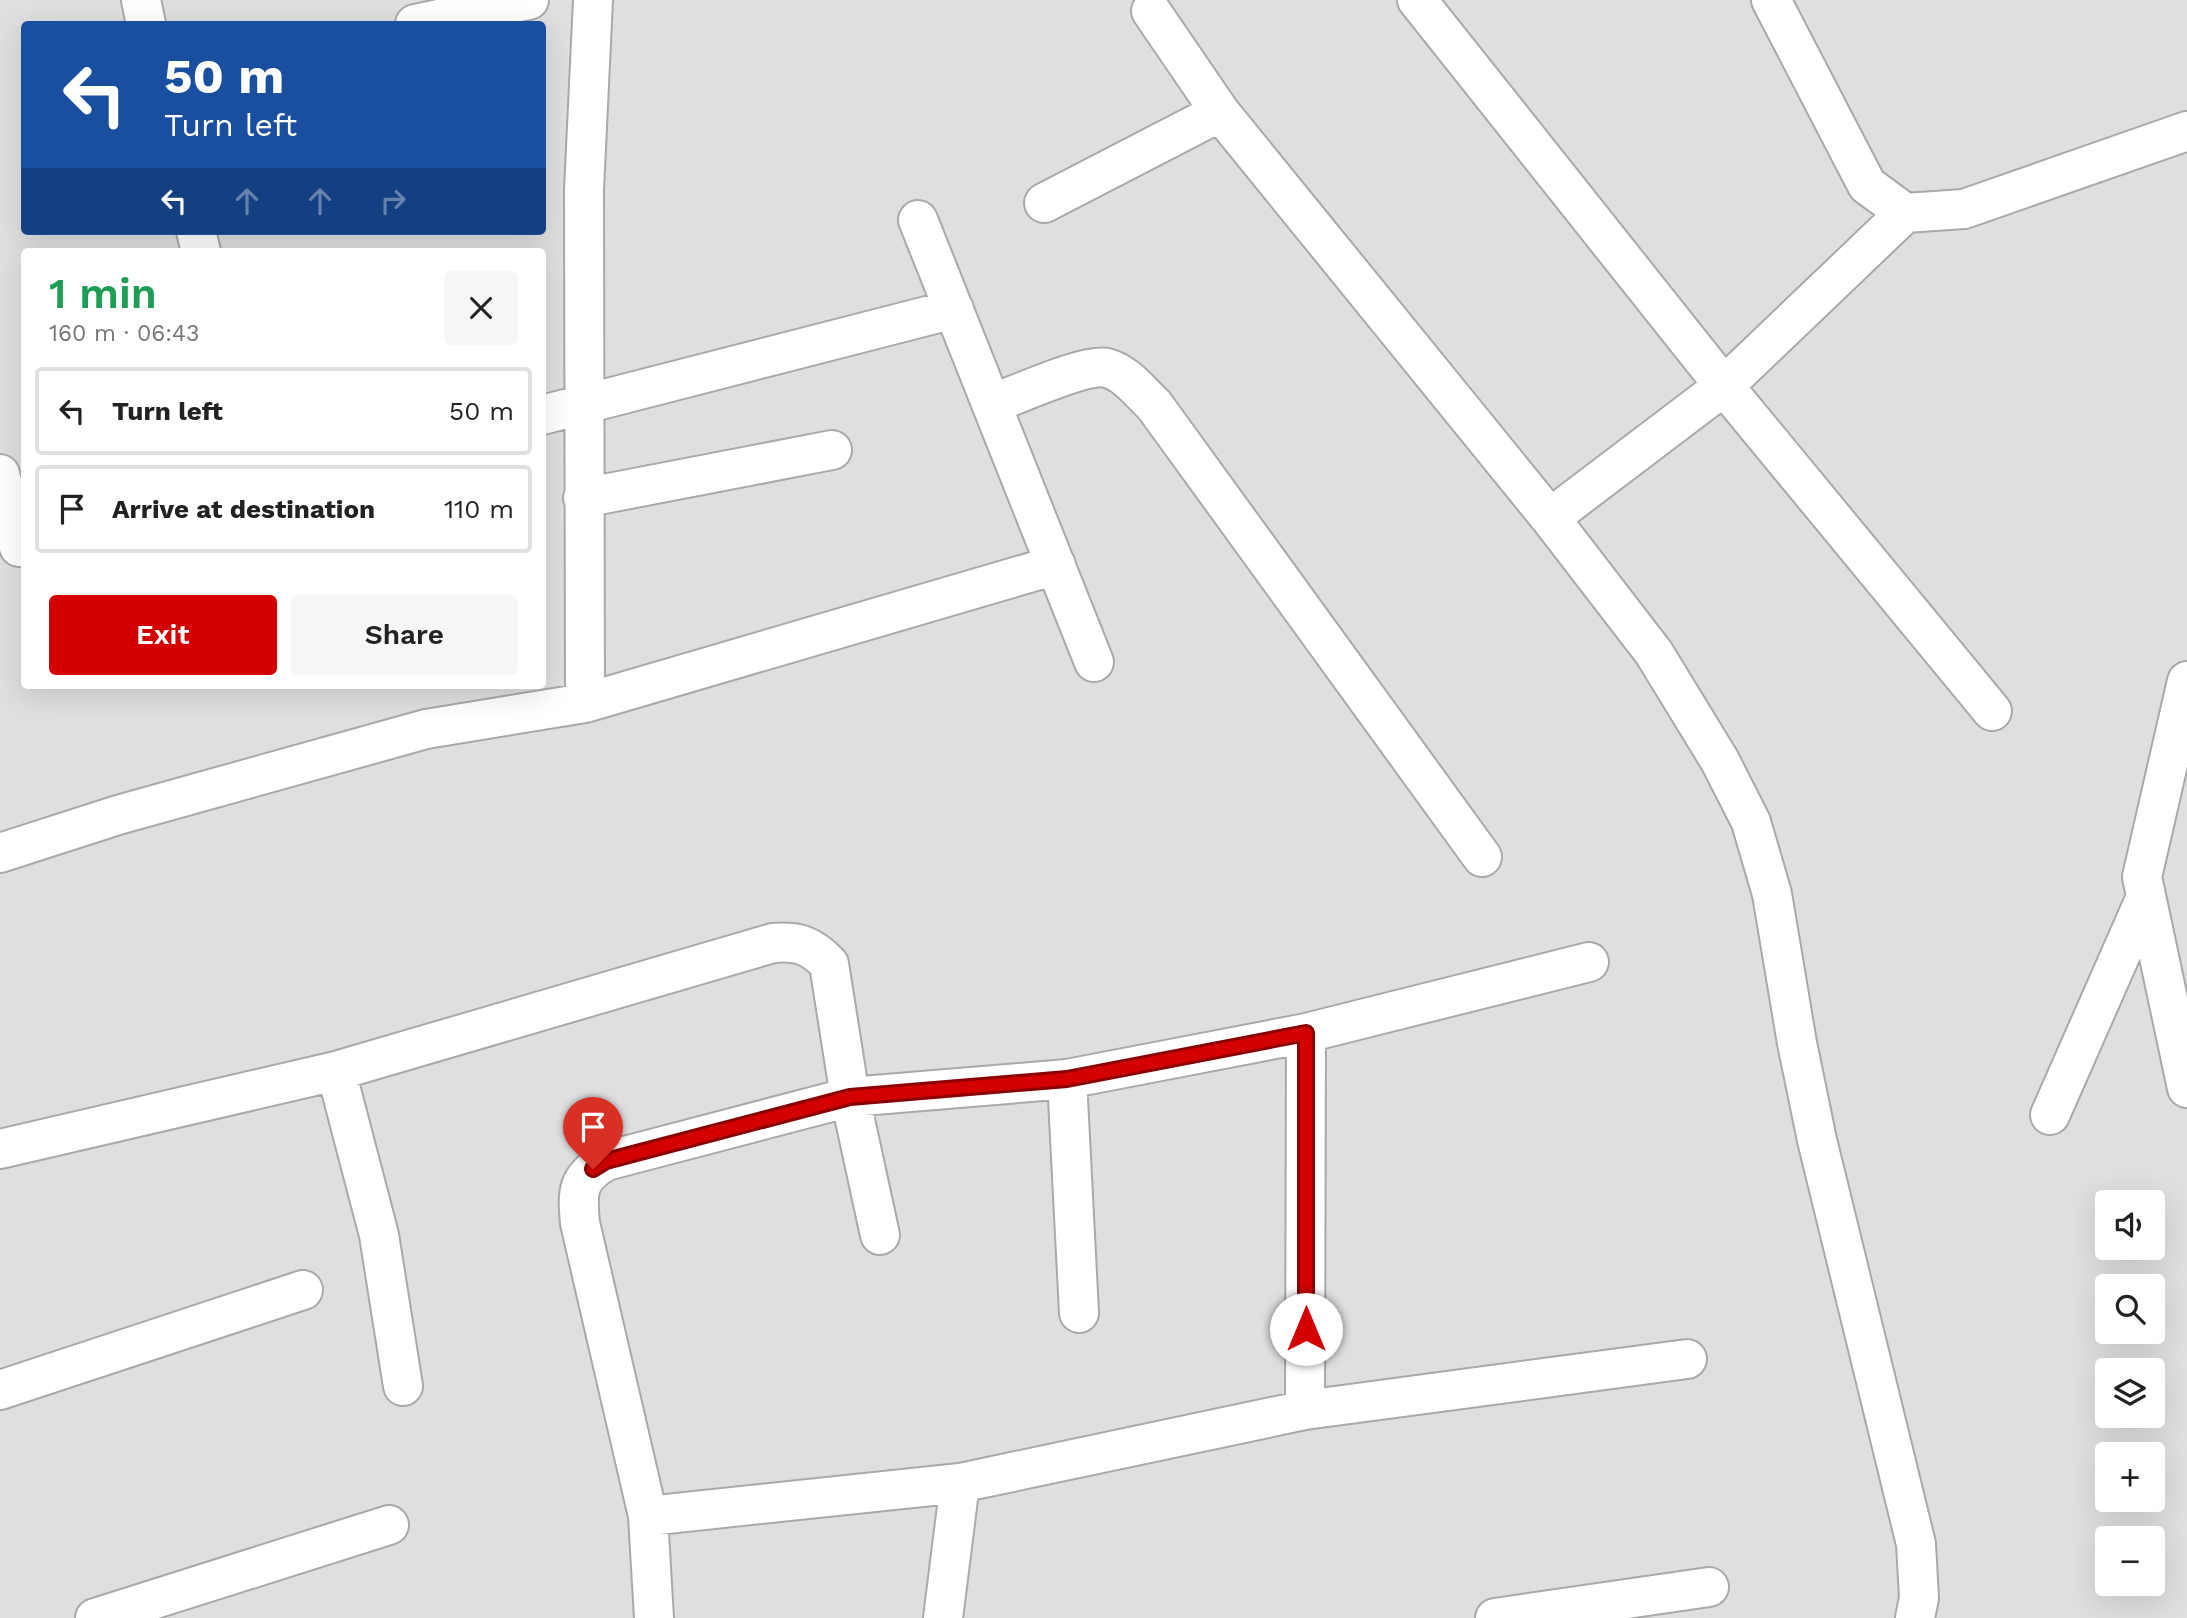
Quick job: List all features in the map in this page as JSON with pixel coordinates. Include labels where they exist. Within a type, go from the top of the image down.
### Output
[{"type":"street","points":[[141,0],[145,21]]},
{"type":"street","points":[[429,21],[528,0]]},
{"type":"street","points":[[584,703],[584,190],[593,0]]},
{"type":"street","points":[[1417,0],[1724,386],[1992,711]]},
{"type":"street","points":[[1771,0],[1867,185],[1905,213]]},
{"type":"street","points":[[1151,11],[1220,112],[1550,518],[1654,653],[1720,761],[1751,822],[1772,894],[1797,1043],[1817,1140],[1916,1544],[1919,1598],[1915,1618]]},
{"type":"street","points":[[1044,203],[1220,112]]},
{"type":"street","points":[[1550,518],[1724,386],[1905,213],[1964,209],[2187,131]]},
{"type":"street","points":[[918,219],[1094,662]]},
{"type":"street","points":[[546,414],[954,309]]},
{"type":"street","points":[[991,404],[1078,372],[1105,368],[1127,378],[1154,405],[1482,858]]},
{"type":"street","points":[[583,498],[832,450]]},
{"type":"street","points":[[0,474],[15,549]]},
{"type":"street","points":[[0,853],[118,815],[426,729],[584,703],[1056,565]]},
{"type":"street","points":[[2187,681],[2141,877],[2146,897],[2171,935],[2187,1088]]},
{"type":"street","points":[[2050,1115],[2146,897]]},
{"type":"street","points":[[0,1149],[336,1071],[773,943],[797,941],[817,950],[829,964],[850,1097],[880,1235]]},
{"type":"street","points":[[654,1618],[648,1516],[580,1223],[578,1201],[581,1183],[593,1169],[606,1161],[850,1097],[1067,1079],[1306,1033],[1590,962]]},
{"type":"street","points":[[1306,1033],[1306,1410]]},
{"type":"street","points":[[336,1071],[379,1235],[403,1386]]},
{"type":"street","points":[[1067,1079],[1079,1313]]},
{"type":"street","points":[[0,1390],[303,1290]]},
{"type":"street","points":[[648,1516],[960,1483],[1306,1410],[1687,1359]]},
{"type":"street","points":[[943,1618],[960,1483]]},
{"type":"street","points":[[95,1618],[389,1525]]},
{"type":"street","points":[[1495,1618],[1709,1587]]},
{"type":"shaded area","points":[[0,0],[2187,0],[2187,1618],[0,1618]]},
{"type":"route","points":[[593,1169],[606,1161],[850,1097],[1067,1079],[1306,1033],[1306,1329]]}]
